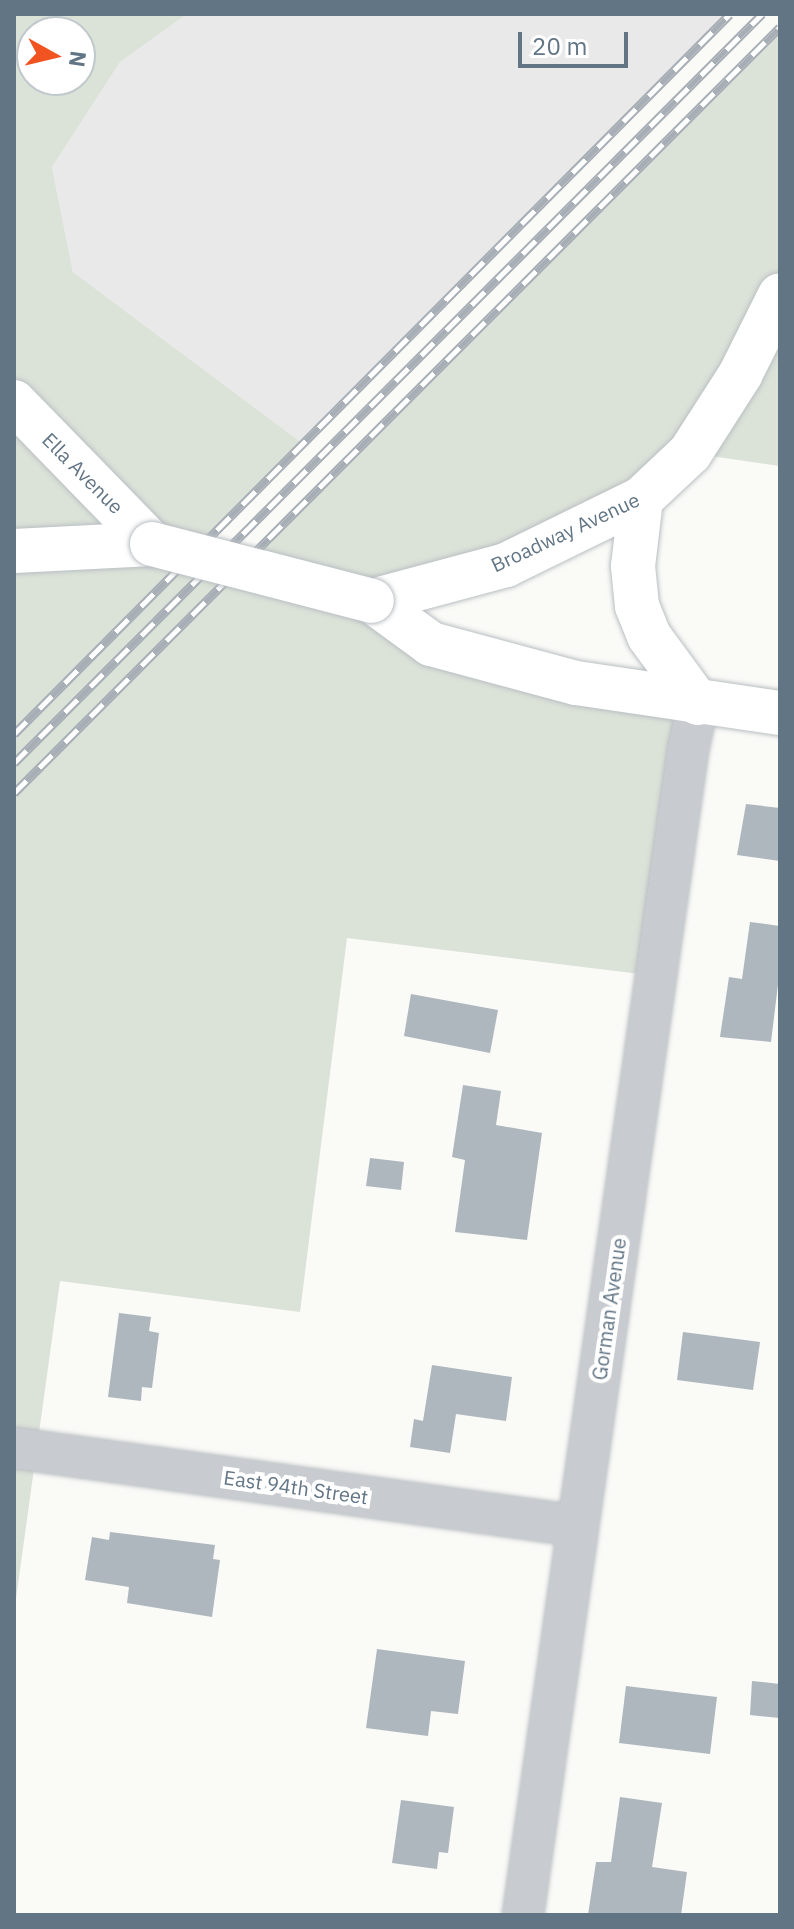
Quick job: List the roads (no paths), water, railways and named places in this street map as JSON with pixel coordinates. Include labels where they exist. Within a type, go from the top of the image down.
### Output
[{"type":"main road","name":"Broadway Avenue","points":[[14,551],[152,544],[372,601],[506,565],[641,499],[690,453],[740,375],[780,295]]},
{"type":"main road","name":"Ella Avenue","points":[[14,402],[152,544]]},
{"type":"main road","points":[[641,499],[633,566],[637,606],[649,636],[698,703]]},
{"type":"main road","points":[[372,601],[431,644],[576,683],[780,713]]},
{"type":"street","name":"Gorman Avenue","points":[[523,1915],[698,703]]},
{"type":"street","name":"East 94th Street","points":[[14,1448],[578,1526]]},
{"type":"railway","points":[[14,734],[730,14]]},
{"type":"railway","points":[[14,763],[762,14]]},
{"type":"railway","points":[[14,793],[780,27]]}]
